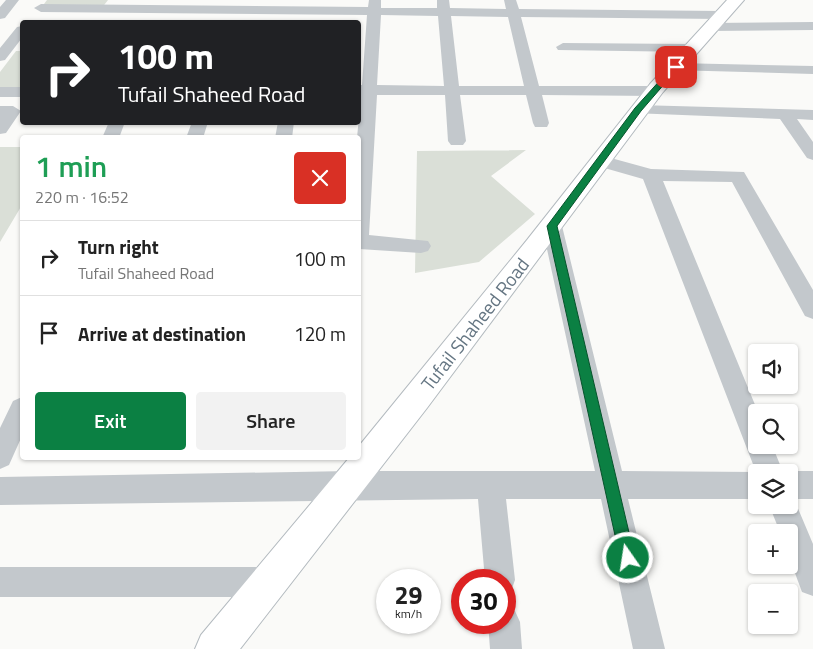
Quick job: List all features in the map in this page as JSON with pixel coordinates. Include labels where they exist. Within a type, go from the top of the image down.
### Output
[{"type":"street","points":[[0,15],[14,0]]},
{"type":"street","points":[[609,0],[615,13]]},
{"type":"street","name":"Tufail Shaheed Road","points":[[215,649],[350,485],[552,226],[638,110],[691,48],[736,0]]},
{"type":"street","points":[[41,8],[177,5],[240,11],[309,11],[374,6],[568,6],[615,13],[813,26]]},
{"type":"street","points":[[169,20],[177,5]]},
{"type":"street","points":[[361,181],[364,90],[374,6]]},
{"type":"street","points":[[443,6],[457,140]]},
{"type":"street","points":[[512,6],[541,123]]},
{"type":"street","points":[[3,54],[20,33]]},
{"type":"street","points":[[564,47],[691,48]]},
{"type":"street","points":[[3,54],[20,51]]},
{"type":"street","points":[[676,67],[813,70]]},
{"type":"street","points":[[364,90],[657,90]]},
{"type":"street","points":[[0,92],[20,92]]},
{"type":"street","points":[[0,111],[12,110],[0,130]]},
{"type":"street","points":[[638,110],[813,116]]},
{"type":"street","points":[[786,116],[813,154]]},
{"type":"street","points":[[600,161],[651,175],[738,176],[813,310]]},
{"type":"street","points":[[651,175],[748,419]]},
{"type":"street","points":[[552,226],[649,649]]},
{"type":"street","points":[[361,242],[421,246]]},
{"type":"street","points":[[0,456],[20,413]]},
{"type":"street","points":[[0,491],[350,485],[748,485]]},
{"type":"street","points":[[492,485],[499,569]]},
{"type":"street","points":[[798,486],[813,486]]},
{"type":"street","points":[[787,514],[813,581]]},
{"type":"street","points":[[0,582],[270,582]]},
{"type":"street","points":[[505,634],[506,649]]},
{"type":"shaded area","points":[[47,0],[108,0],[101,9],[41,8]]},
{"type":"shaded area","points":[[16,51],[20,51],[20,87],[0,90],[0,72]]},
{"type":"shaded area","points":[[0,147],[20,147],[20,208],[0,242]]},
{"type":"shaded area","points":[[526,150],[491,176],[535,214],[479,262],[415,273],[417,151]]},
{"type":"route","points":[[628,558],[552,226],[638,110],[676,67]]}]
